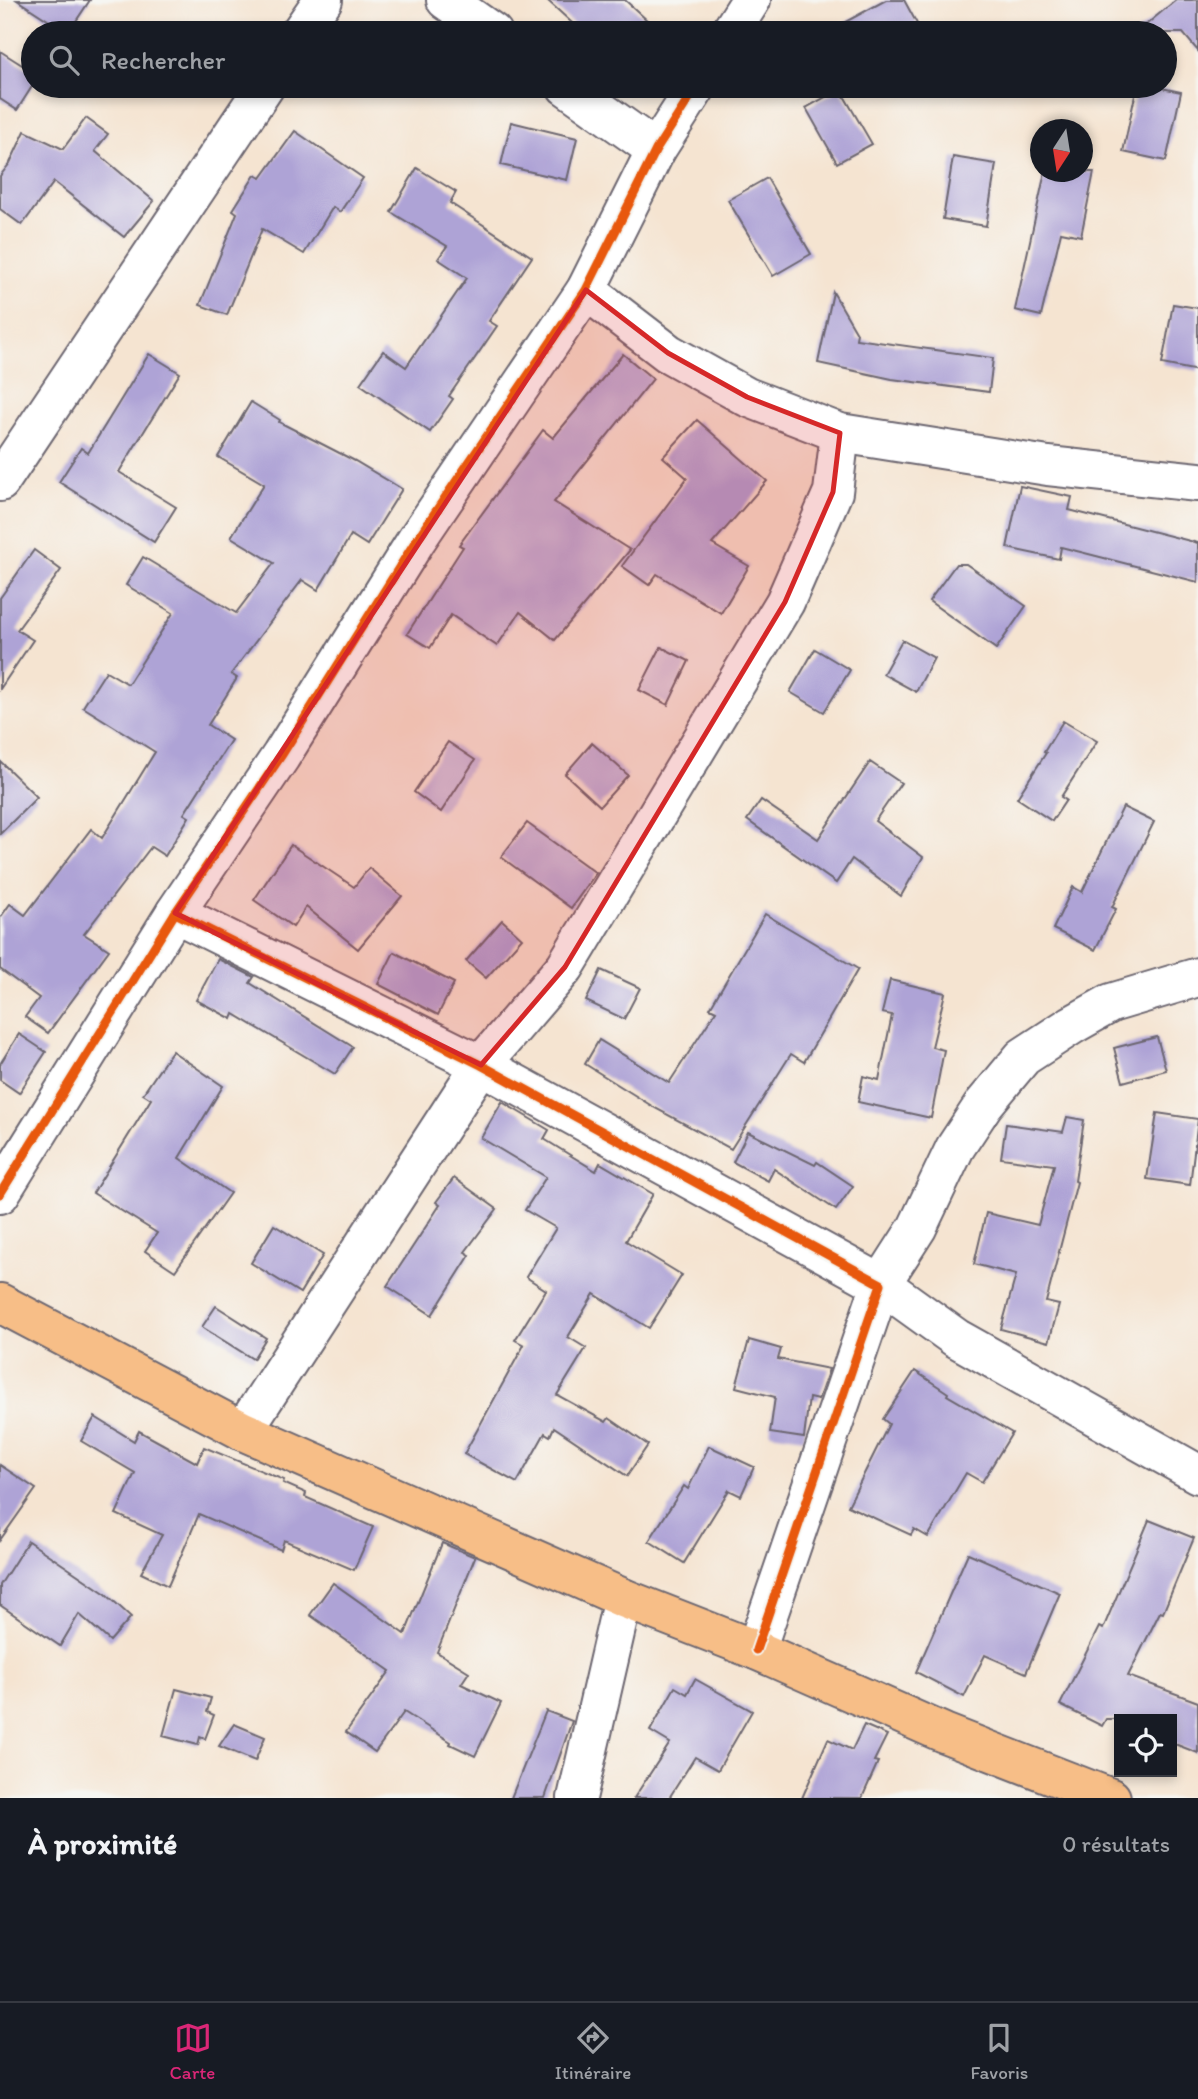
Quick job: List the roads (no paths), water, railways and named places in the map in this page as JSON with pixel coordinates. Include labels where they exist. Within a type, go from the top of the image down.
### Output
[{"type":"main road","points":[[0,1303],[243,1431],[623,1598],[756,1650],[944,1733],[1111,1798]]},
{"type":"street","points":[[308,21],[323,0]]},
{"type":"street","points":[[446,0],[476,21]]},
{"type":"street","points":[[738,21],[751,0]]},
{"type":"street","points":[[0,482],[257,98]]},
{"type":"street","points":[[583,98],[656,150]]},
{"type":"street","points":[[0,1194],[175,913],[281,757],[417,540],[586,290],[656,150],[689,98]]},
{"type":"street","points":[[586,290],[668,352],[735,391],[841,433],[1048,466],[1198,482]]},
{"type":"street","points":[[243,1431],[481,1065],[565,967],[785,602],[833,492],[841,433]]},
{"type":"street","points":[[175,913],[481,1065],[881,1283],[956,1338],[1198,1474]]},
{"type":"street","points":[[756,1650],[881,1283],[917,1228],[956,1148],[984,1104],[1023,1057],[1072,1025],[1111,1003],[1198,977]]},
{"type":"street","points":[[577,1798],[623,1598]]}]
